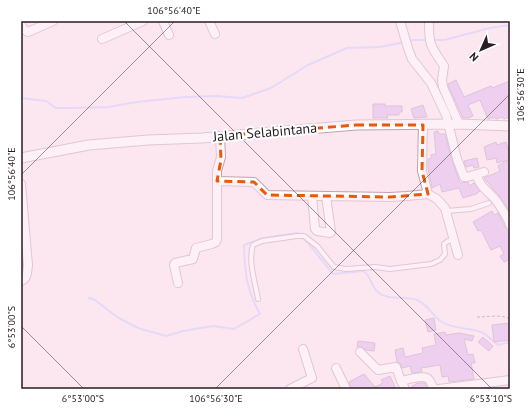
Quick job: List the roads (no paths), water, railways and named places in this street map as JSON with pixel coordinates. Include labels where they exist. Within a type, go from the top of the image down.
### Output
[{"type":"street","points":[[21,24],[23,29],[28,32],[53,21]]},
{"type":"street","points":[[102,39],[143,21]]},
{"type":"street","points":[[163,21],[169,35]]},
{"type":"street","points":[[209,21],[215,34]]},
{"type":"street","points":[[400,21],[409,53],[431,83],[449,124],[453,142],[465,177],[480,173],[484,190],[492,195],[497,201],[510,225]]},
{"type":"street","points":[[429,21],[429,41],[444,66],[442,80],[443,87],[459,124]]},
{"type":"street","name":"Jalan Selabintana","points":[[21,158],[89,145],[220,136],[356,124],[459,124],[510,126]]},
{"type":"street","points":[[423,125],[422,170],[428,194]]},
{"type":"street","points":[[178,283],[174,265],[175,263],[193,259],[196,248],[216,242],[217,171],[221,160],[220,136]]},
{"type":"street","points":[[217,180],[254,182],[267,195],[407,196],[428,194],[440,202],[446,211],[458,255]]},
{"type":"street","points":[[21,184],[28,265],[27,276],[21,281]]},
{"type":"street","points":[[312,196],[315,229],[317,231],[330,233],[326,196]]},
{"type":"street","points":[[290,389],[312,378],[304,350]]},
{"type":"street","points":[[360,352],[378,370],[396,367],[400,381],[405,389]]},
{"type":"street","points":[[336,368],[346,389]]},
{"type":"street","points":[[400,381],[412,378],[426,378],[429,380],[434,389]]},
{"type":"street","points":[[439,389],[510,380]]},
{"type":"lane","points":[[446,211],[471,209],[489,203]]},
{"type":"lane","points":[[258,299],[251,254],[253,245],[262,241],[304,236],[317,246],[334,267],[346,269],[375,267],[390,269],[431,264],[440,260],[445,254],[444,243],[453,240]]},
{"type":"waterway","points":[[433,40],[444,40],[490,28],[510,25]]},
{"type":"waterway","points":[[409,41],[428,40]]},
{"type":"waterway","points":[[21,98],[46,101],[56,108],[108,107],[137,102],[185,97],[216,96],[242,98],[271,88],[308,65],[347,48],[380,47],[405,42]]},
{"type":"waterway","points":[[89,298],[95,300],[117,317],[138,328],[166,336],[183,331],[213,326],[234,329],[260,314],[255,305],[247,281],[244,245],[263,238],[298,233],[333,274],[363,271],[368,276],[376,291],[383,295],[388,297],[417,300],[425,305],[442,322],[456,327],[481,332],[498,345],[510,342]]}]
